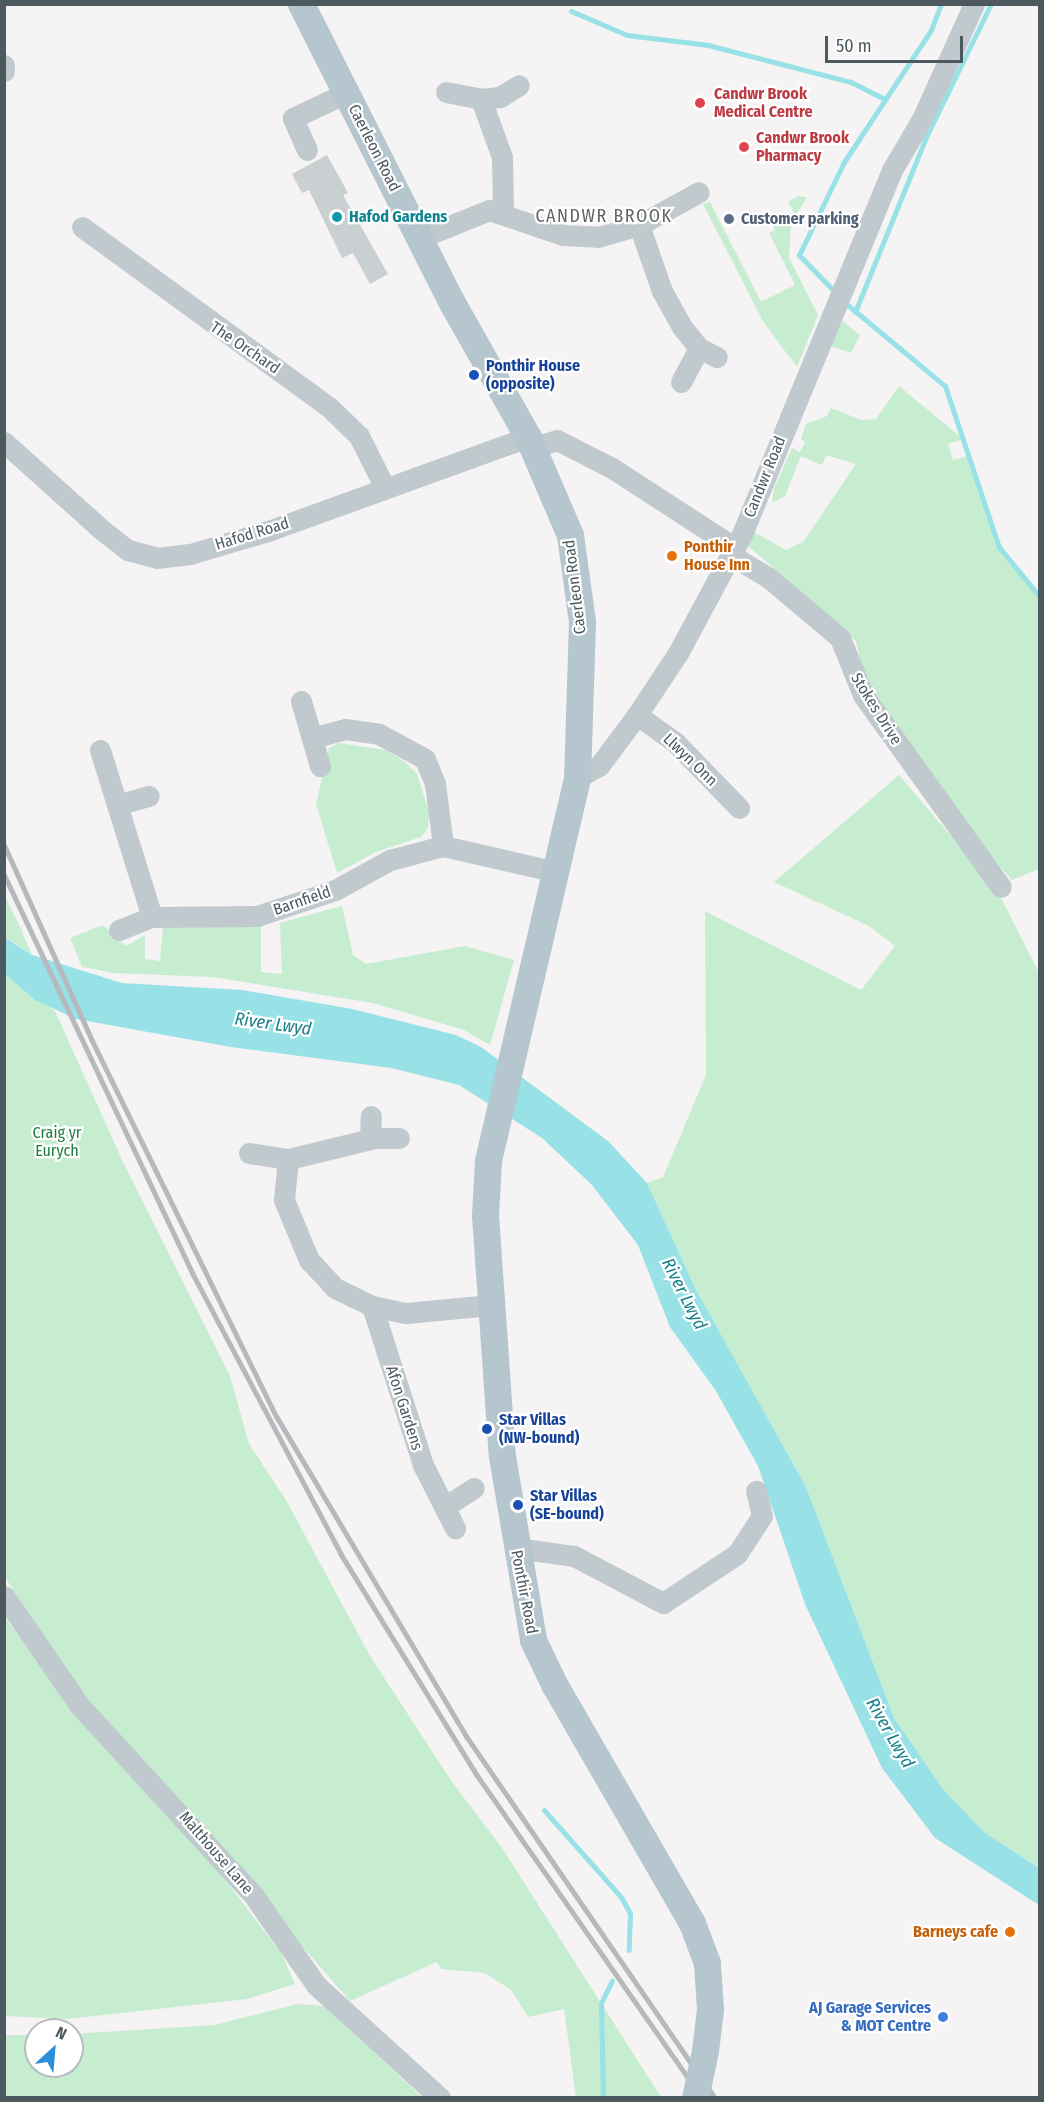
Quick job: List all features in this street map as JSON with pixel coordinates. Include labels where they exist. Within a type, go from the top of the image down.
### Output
[{"type":"main road","name":"Caerleon Road","points":[[301,4],[420,238],[531,442],[570,535],[582,621],[577,778],[499,1116]]},
{"type":"main road","name":"Ponthir Road","points":[[499,1116],[488,1161],[485,1215],[502,1456],[516,1548],[537,1648],[692,1923],[707,1962],[710,2009],[705,2051],[695,2097]]},
{"type":"street","name":"Candwr Road","points":[[577,778],[607,757],[637,715],[678,653],[733,552],[892,170],[922,119],[974,4]]},
{"type":"street","points":[[4,65],[4,71]]},
{"type":"street","points":[[446,92],[481,99],[500,97],[519,85]]},
{"type":"street","points":[[308,150],[293,118],[346,93]]},
{"type":"street","points":[[481,99],[502,157],[502,212]]},
{"type":"street","points":[[420,238],[489,210],[502,212],[582,239],[639,225],[699,192]]},
{"type":"street","points":[[639,225],[662,291],[708,353],[681,382]]},
{"type":"street","name":"The Orchard","points":[[82,227],[330,408],[359,436],[385,488]]},
{"type":"street","name":"Stokes Drive","points":[[531,442],[556,440],[612,468],[769,578],[840,638],[863,695],[1001,887]]},
{"type":"street","name":"Hafod Road","points":[[4,442],[119,543],[157,558],[190,554],[271,530],[385,488],[531,442]]},
{"type":"street","points":[[301,701],[320,766]]},
{"type":"street","name":"Llwyn Onn","points":[[637,715],[675,742],[739,808]]},
{"type":"street","points":[[312,738],[345,729],[379,734],[425,759],[435,783],[443,846]]},
{"type":"street","points":[[100,750],[152,917]]},
{"type":"street","points":[[117,805],[149,796]]},
{"type":"street","name":"Barnfield","points":[[119,930],[152,917],[266,913],[335,890],[390,860],[443,846],[557,872]]},
{"type":"street","points":[[370,1139],[371,1116]]},
{"type":"street","points":[[249,1153],[288,1159],[370,1139],[399,1138]]},
{"type":"street","points":[[288,1159],[285,1200],[309,1260],[336,1288],[372,1306],[406,1313],[490,1305]]},
{"type":"street","name":"Afon Gardens","points":[[372,1306],[403,1412],[423,1465],[446,1506],[455,1528]]},
{"type":"street","points":[[446,1506],[474,1488]]},
{"type":"street","points":[[516,1548],[574,1556],[663,1603],[737,1554],[762,1516],[756,1491]]},
{"type":"street","name":"Malthouse Lane","points":[[4,1596],[80,1706],[254,1896],[316,1985],[440,2097]]},
{"type":"green space","points":[[798,196],[807,197],[791,224],[789,258],[818,315],[797,367],[764,323],[703,204],[710,202],[761,302],[795,285],[769,233],[775,230],[772,225],[794,212],[788,202]]},
{"type":"green space","points":[[840,319],[860,335],[851,353],[828,345]]},
{"type":"green space","points":[[899,386],[963,439],[948,444],[953,460],[968,456],[999,547],[1039,597],[1039,869],[1012,880],[985,850],[866,685],[856,641],[746,544],[752,531],[786,550],[803,542],[856,464],[826,455],[822,465],[801,456],[785,496],[772,503],[774,488],[792,448],[800,452],[805,442],[801,439],[806,424],[827,416],[831,408],[861,420],[876,419]]},
{"type":"green space","points":[[339,743],[386,750],[405,762],[417,774],[429,812],[428,828],[421,837],[376,852],[337,873],[316,804],[329,748]]},
{"type":"green space","points":[[899,775],[997,890],[1039,973],[1039,1868],[985,1833],[943,1789],[894,1718],[806,1487],[695,1288],[647,1183],[663,1177],[706,1075],[705,911],[861,990],[895,946],[869,926],[774,882]]},
{"type":"green space","points":[[4,894],[21,929],[32,955],[5,937]]},
{"type":"green space","points":[[342,906],[353,955],[366,964],[465,946],[514,960],[490,1045],[464,1030],[373,1003],[212,977],[114,973],[82,967],[70,938],[103,925],[126,946],[145,935],[145,959],[160,961],[163,927],[261,927],[261,972],[282,974],[280,923]]},
{"type":"green space","name":"Craig yr Eurych","points":[[4,974],[55,1011],[123,1162],[230,1376],[249,1444],[286,1500],[370,1656],[452,1782],[502,1848],[661,2097],[576,2097],[564,2009],[528,2017],[511,1990],[485,1973],[441,1969],[437,1962],[350,2001],[71,1682],[5,1577]]},
{"type":"green space","points":[[4,1616],[65,1699],[187,1830],[281,1953],[295,1984],[247,1999],[76,2018],[5,2016]]},
{"type":"green space","points":[[297,2004],[324,2006],[422,2097],[5,2097],[5,2035],[24,2035],[24,2078],[84,2078],[84,2033],[214,2025]]},
{"type":"water","name":"River Lwyd","points":[[4,937],[32,955],[122,983],[242,990],[352,1009],[456,1035],[481,1047],[608,1141],[647,1183],[695,1288],[806,1487],[894,1718],[943,1789],[985,1833],[1039,1868],[1039,1905],[935,1838],[882,1768],[805,1604],[758,1466],[716,1391],[670,1327],[638,1245],[592,1185],[542,1138],[459,1085],[391,1068],[231,1047],[76,1019],[35,1000],[5,974]]},
{"type":"building","name":"Hafod Gardens","points":[[327,155],[348,193],[343,195],[388,274],[370,284],[353,253],[342,258],[309,190],[302,193],[292,174]]},
{"type":"waterway","points":[[835,292],[799,255],[844,162],[931,30],[941,4]]},
{"type":"waterway","points":[[855,312],[926,137],[991,4]]},
{"type":"waterway","points":[[571,11],[627,35],[708,45],[851,82],[885,99]]},
{"type":"waterway","points":[[843,301],[945,386],[999,547],[1040,597]]},
{"type":"waterway","points":[[544,1810],[621,1897],[630,1913],[629,1950]]},
{"type":"waterway","points":[[603,2098],[601,2003],[612,1980]]},
{"type":"railway","points":[[4,844],[92,1040],[277,1417],[467,1737],[715,2098]]},
{"type":"railway","points":[[4,874],[193,1274],[341,1554],[477,1775],[702,2098]]},
{"type":"place","name":"Candwr Brook Medical Centre","points":[[700,103]]},
{"type":"place","name":"Candwr Brook Pharmacy","points":[[744,147]]},
{"type":"place","name":"Hafod Gardens","points":[[337,217]]},
{"type":"place","name":"Customer parking","points":[[729,219]]},
{"type":"place","name":"Ponthir House (opposite)","points":[[474,375]]},
{"type":"place","name":"Ponthir House Inn","points":[[672,556]]},
{"type":"place","name":"Star Villas (NW-bound)","points":[[487,1429]]},
{"type":"place","name":"Star Villas (SE-bound)","points":[[518,1505]]},
{"type":"place","name":"Barneys cafe","points":[[1010,1932]]},
{"type":"place","name":"AJ Garage Services & MOT Centre","points":[[943,2017]]},
{"type":"district","name":"CANDWR BROOK","points":[[604,216]]}]
